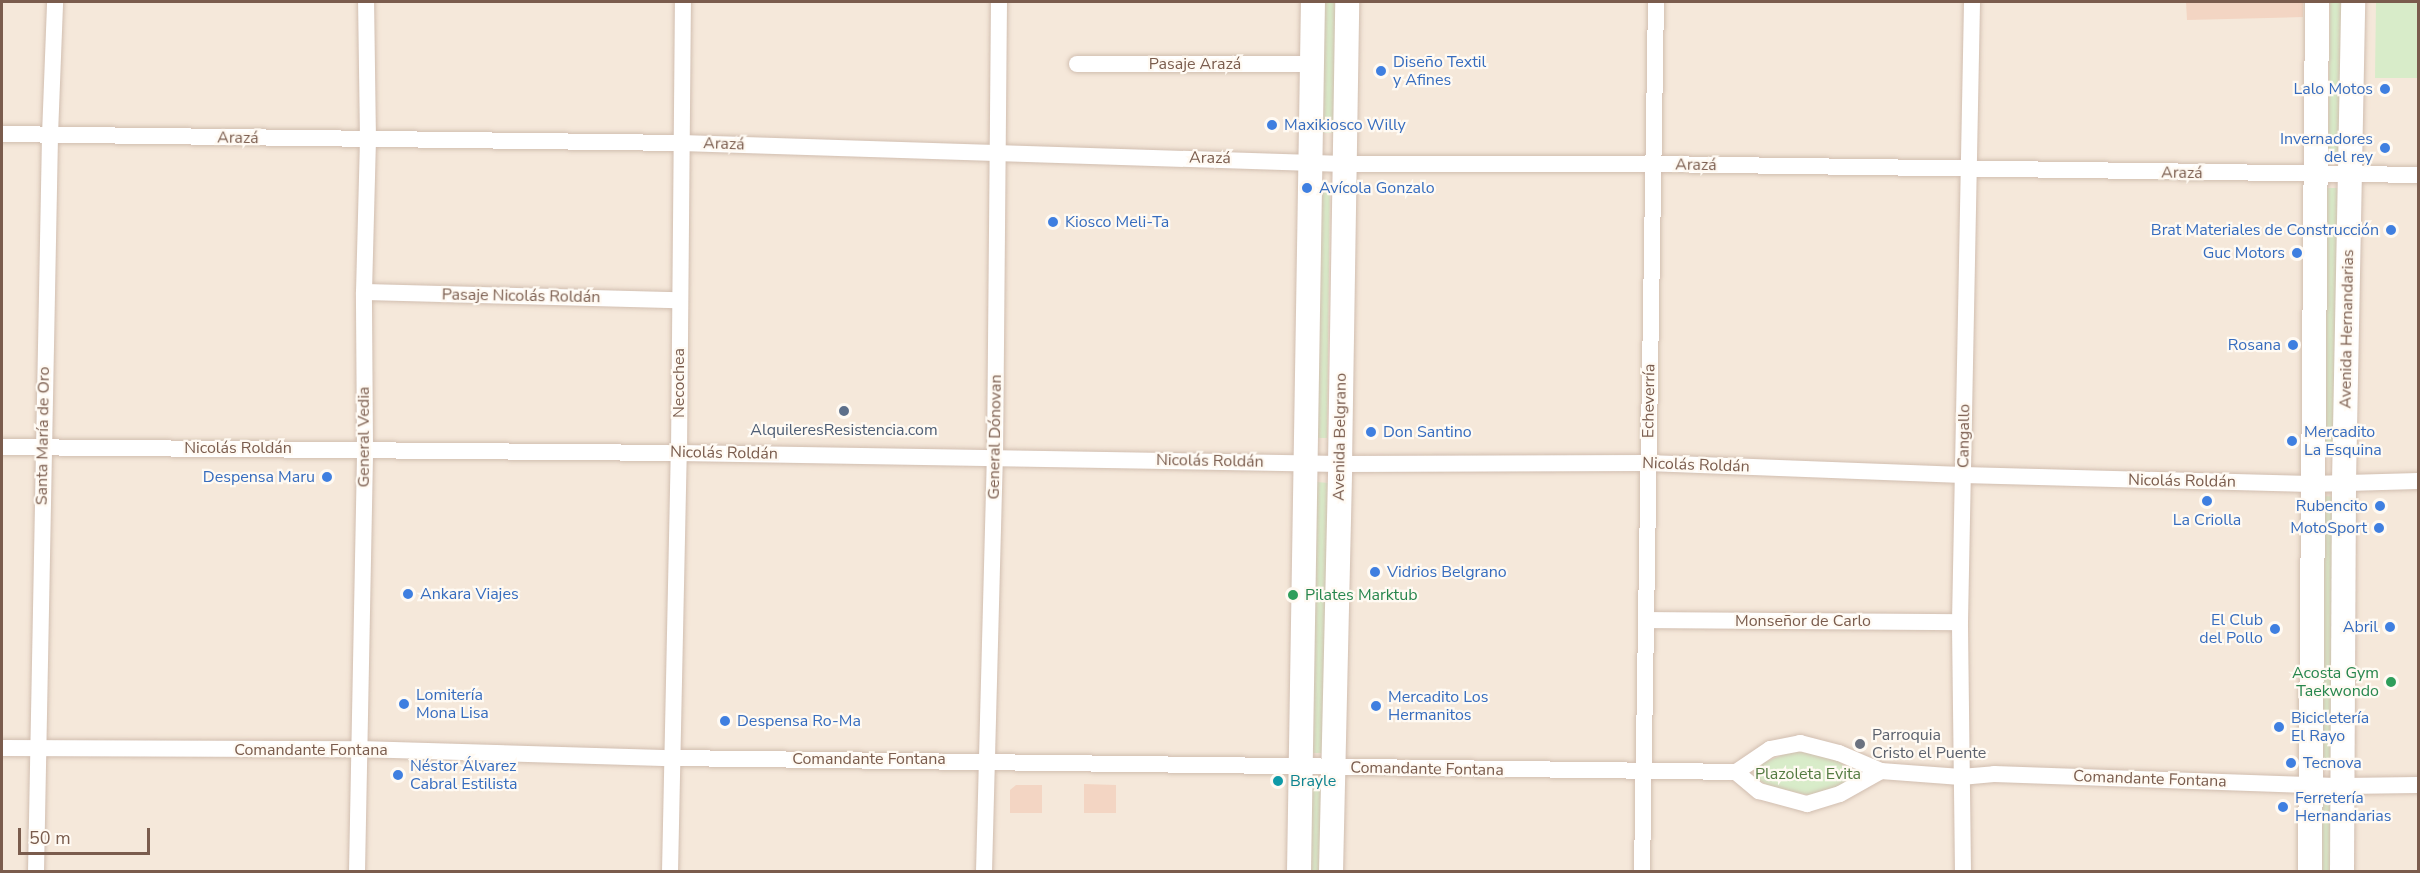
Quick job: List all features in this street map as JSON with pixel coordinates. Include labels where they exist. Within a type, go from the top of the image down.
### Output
[{"type":"main road","name":"Avenida Belgrano","points":[[1299,872],[1313,2]]},
{"type":"main road","name":"Avenida Belgrano","points":[[1330,872],[1340,464],[1347,2]]},
{"type":"main road","name":"Avenida Hernandarias","points":[[2310,872],[2311,484],[2318,2]]},
{"type":"main road","name":"Avenida Hernandarias","points":[[2342,872],[2344,482],[2353,2]]},
{"type":"street","name":"Santa María de Oro","points":[[36,872],[36,748],[55,2]]},
{"type":"street","name":"General Vedia","points":[[357,872],[365,449],[364,292],[368,140],[366,2]]},
{"type":"street","name":"Necochea","points":[[670,872],[679,453],[683,2]]},
{"type":"street","name":"General Dónovan","points":[[984,872],[995,459],[999,2]]},
{"type":"street","name":"Echeverría","points":[[1641,872],[1656,2]]},
{"type":"street","name":"Cangallo","points":[[1963,872],[1960,622],[1972,2]]},
{"type":"street","name":"Pasaje Arazá","points":[[1077,64],[1313,64]]},
{"type":"street","name":"Arazá","points":[[2,134],[681,143],[1311,161],[1345,164],[1653,164],[2418,175]]},
{"type":"street","name":"Pasaje Nicolás Roldán","points":[[364,292],[679,300]]},
{"type":"street","name":"Nicolás Roldán","points":[[2,447],[365,449],[1340,464],[1648,463],[1963,475],[2311,484],[2418,482]]},
{"type":"street","name":"Monseñor de Carlo","points":[[1646,620],[1960,622]]},
{"type":"street","name":"Comandante Fontana","points":[[2,748],[359,749],[671,758],[987,760],[1333,768],[1736,772],[1770,749],[1800,742],[1839,753],[1881,771],[1961,777],[1994,774],[2343,786],[2418,784]]},
{"type":"street","points":[[1736,772],[1759,791],[1807,804],[1840,795],[1881,771]]},
{"type":"shaded area","points":[[2,2],[2418,2],[2418,871],[2,871]]},
{"type":"green space","points":[[1324,2],[1336,2],[1334,133],[1323,133]]},
{"type":"green space","points":[[2330,2],[2346,2],[2344,154],[2328,154]]},
{"type":"green space","points":[[2376,2],[2418,2],[2418,78],[2375,78]]},
{"type":"green space","points":[[1317,184],[1330,184],[1327,438],[1312,438]]},
{"type":"green space","points":[[2326,188],[2342,188],[2336,452],[2320,452]]},
{"type":"green space","points":[[1317,482],[1328,483],[1324,753],[1313,753]]},
{"type":"green space","points":[[2323,496],[2338,497],[2333,761],[2317,761]]},
{"type":"green space","name":"Plazoleta Evita","points":[[1792,751],[1832,756],[1852,772],[1843,785],[1808,795],[1768,786],[1754,776],[1763,763]]},
{"type":"green space","points":[[1309,780],[1325,780],[1324,871],[1308,872]]},
{"type":"green space","points":[[2321,800],[2333,800],[2331,871],[2320,872]]},
{"type":"building","points":[[2186,2],[2303,2],[2303,17],[2187,20]]},
{"type":"building","points":[[1084,784],[1116,785],[1116,813],[1084,813]]},
{"type":"building","points":[[1016,785],[1042,785],[1042,813],[1010,813],[1010,790]]},
{"type":"place","name":"Diseño Textil y Afines","points":[[1381,71]]},
{"type":"place","name":"Lalo Motos","points":[[2385,89]]},
{"type":"place","name":"Maxikiosco Willy","points":[[1272,125]]},
{"type":"place","name":"Invernadores del rey","points":[[2385,148]]},
{"type":"place","name":"Avícola Gonzalo","points":[[1307,188]]},
{"type":"place","name":"Kiosco Meli-Ta","points":[[1053,222]]},
{"type":"place","name":"Brat Materiales de Construcción","points":[[2391,230]]},
{"type":"place","name":"Guc Motors","points":[[2297,253]]},
{"type":"place","name":"Rosana","points":[[2293,345]]},
{"type":"place","name":"AlquileresResistencia.com","points":[[844,411]]},
{"type":"place","name":"Don Santino","points":[[1371,432]]},
{"type":"place","name":"Mercadito La Esquina","points":[[2292,441]]},
{"type":"place","name":"Despensa Maru","points":[[327,477]]},
{"type":"place","name":"La Criolla","points":[[2207,501]]},
{"type":"place","name":"Rubencito","points":[[2380,506]]},
{"type":"place","name":"MotoSport","points":[[2379,528]]},
{"type":"place","name":"Vidrios Belgrano","points":[[1375,572]]},
{"type":"place","name":"Ankara Viajes","points":[[408,594]]},
{"type":"place","name":"Pilates Marktub","points":[[1293,595]]},
{"type":"place","name":"Abril","points":[[2390,627]]},
{"type":"place","name":"El Club del Pollo","points":[[2275,629]]},
{"type":"place","name":"Acosta Gym Taekwondo","points":[[2391,682]]},
{"type":"place","name":"Lomitería Mona Lisa","points":[[404,704]]},
{"type":"place","name":"Mercadito Los Hermanitos","points":[[1376,706]]},
{"type":"place","name":"Despensa Ro-Ma","points":[[725,721]]},
{"type":"place","name":"Bicicletería El Rayo","points":[[2279,727]]},
{"type":"place","name":"Parroquia Cristo el Puente","points":[[1860,744]]},
{"type":"place","name":"Tecnova","points":[[2291,763]]},
{"type":"place","name":"Néstor Álvarez Cabral Estilista","points":[[398,775]]},
{"type":"place","name":"Brayle","points":[[1278,781]]},
{"type":"place","name":"Ferretería Hernandarias","points":[[2283,807]]}]
